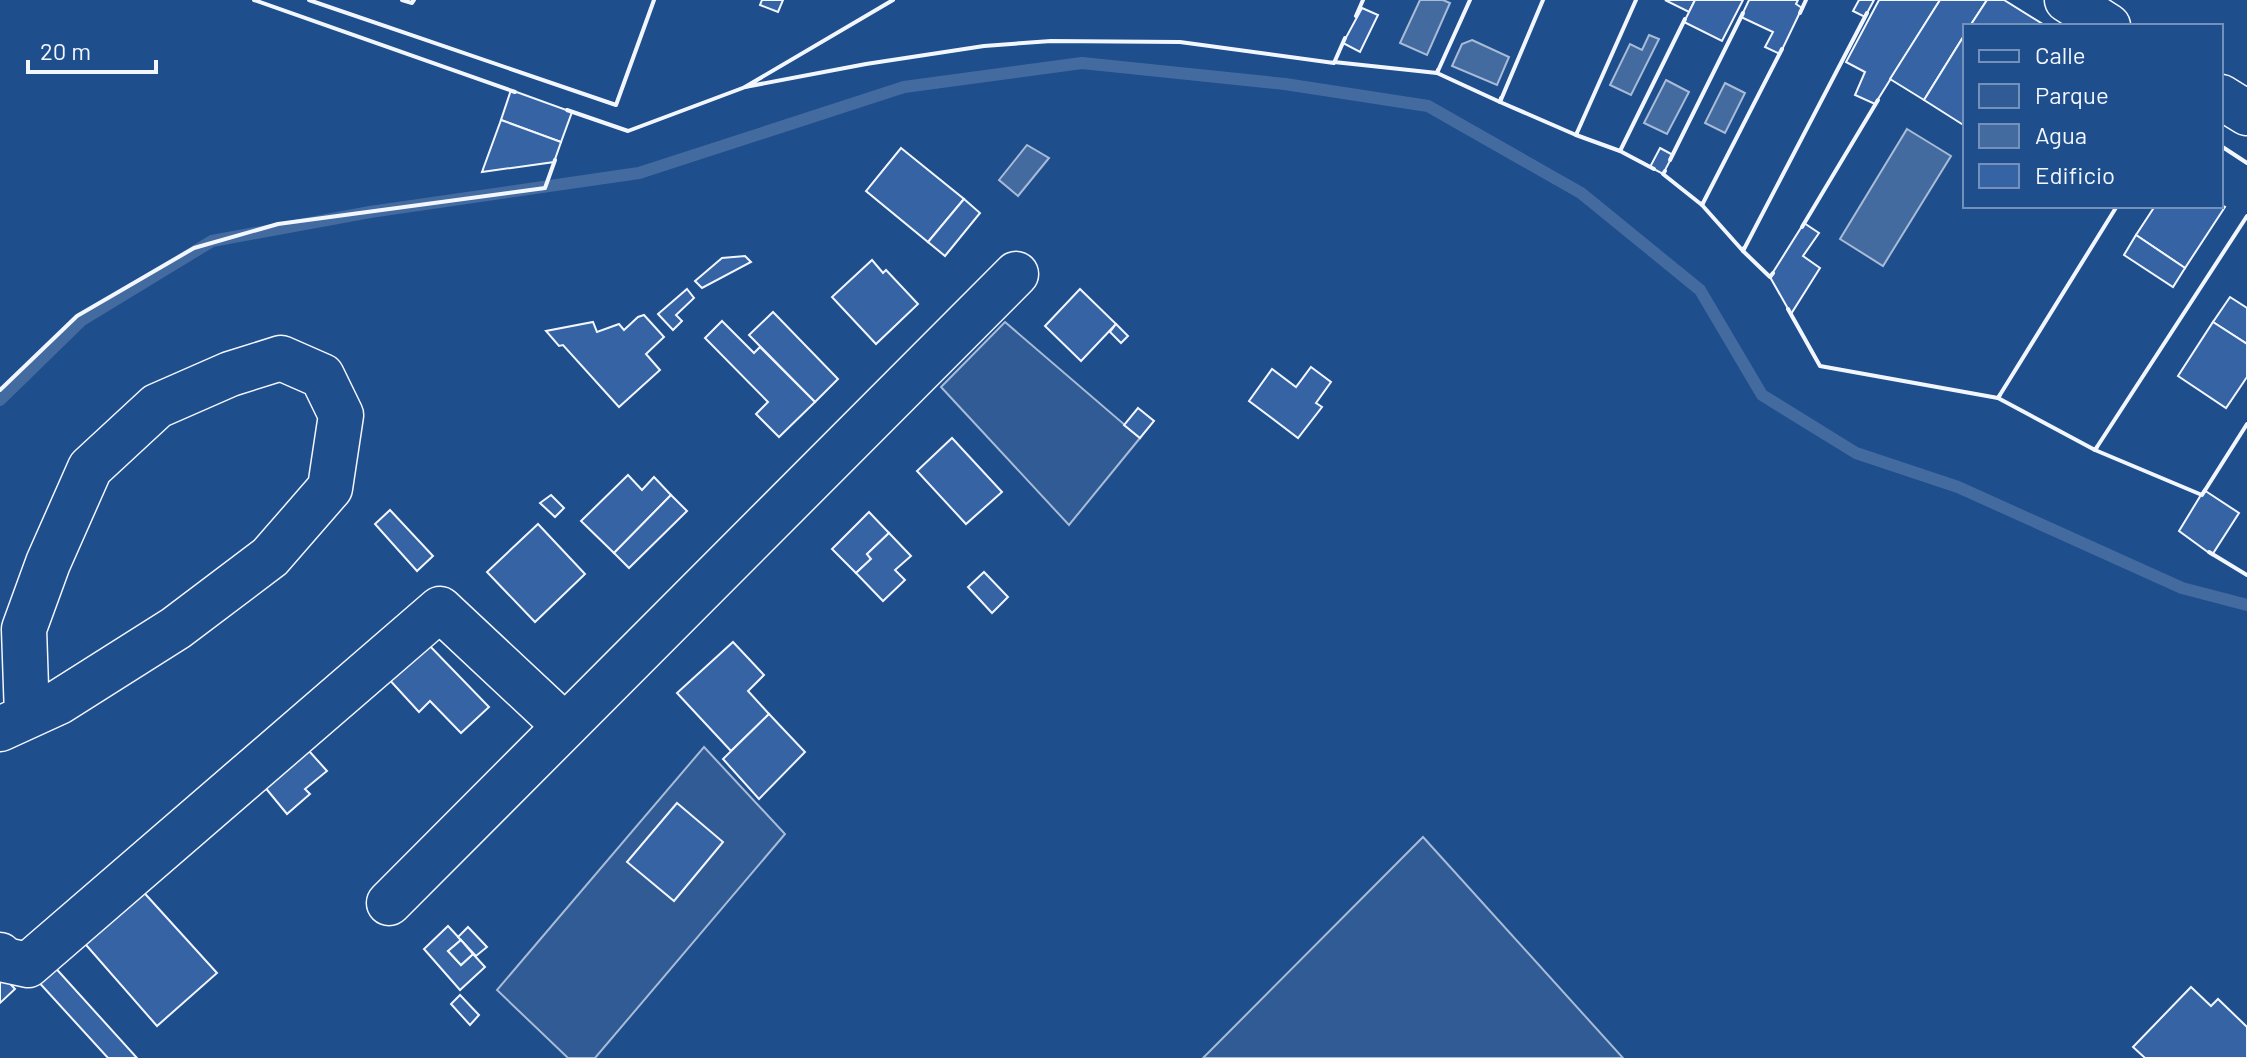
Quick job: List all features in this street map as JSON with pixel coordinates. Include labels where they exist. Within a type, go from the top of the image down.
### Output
[{"type":"street","points":[[2067,0],[2105,24]]},
{"type":"street","points":[[2223,98],[2247,113]]},
{"type":"street","points":[[389,903],[1016,274]]},
{"type":"street","points":[[281,358],[322,376],[341,415],[330,488],[270,557],[176,628],[59,702],[14,722],[24,629],[48,563],[90,468],[157,406],[230,374],[281,358]]},
{"type":"street","points":[[0,955],[5,960],[28,965],[440,609],[565,726]]},
{"type":"green space","points":[[1005,322],[1140,438],[1069,525],[941,387]]},
{"type":"green space","points":[[704,747],[785,834],[595,1058],[568,1058],[497,990]]},
{"type":"green space","points":[[1423,837],[1623,1058],[1203,1058]]},
{"type":"water","points":[[1420,0],[1450,3],[1427,55],[1400,43]]},
{"type":"water","points":[[1649,35],[1659,39],[1631,95],[1610,85],[1630,44],[1642,50]]},
{"type":"water","points":[[1472,40],[1509,57],[1497,85],[1452,66],[1462,44]]},
{"type":"water","points":[[1666,80],[1689,92],[1667,134],[1644,123]]},
{"type":"water","points":[[1725,83],[1745,93],[1725,133],[1705,123]]},
{"type":"water","points":[[1907,129],[1951,156],[1883,266],[1840,239]]},
{"type":"water","points":[[1027,145],[1049,158],[1018,196],[999,180]]},
{"type":"building","points":[[762,0],[783,0],[778,12],[760,5]]},
{"type":"building","points":[[1665,0],[1695,0],[1689,12]]},
{"type":"building","points":[[1695,0],[1743,0],[1722,41],[1684,22]]},
{"type":"building","points":[[1749,0],[1798,0],[1796,4],[1802,8],[1780,54],[1765,47],[1773,32],[1741,17]]},
{"type":"building","points":[[1859,0],[1874,0],[1865,17],[1853,11]]},
{"type":"building","points":[[1879,0],[1940,0],[1875,104],[1855,95],[1865,72],[1846,62]]},
{"type":"building","points":[[1940,0],[1987,0],[1971,24],[1963,24],[1963,37],[1924,100],[1890,79]]},
{"type":"building","points":[[1987,0],[2004,0],[2043,24],[1971,24]]},
{"type":"building","points":[[1362,8],[1378,15],[1360,52],[1343,43]]},
{"type":"building","points":[[1963,37],[1963,125],[1924,100]]},
{"type":"building","points":[[511,90],[572,112],[561,142],[501,120]]},
{"type":"building","points":[[501,120],[561,142],[554,162],[482,172]]},
{"type":"building","points":[[901,148],[964,199],[928,242],[866,191]]},
{"type":"building","points":[[1660,148],[1673,155],[1663,174],[1650,167]]},
{"type":"building","points":[[964,199],[980,213],[945,256],[928,242]]},
{"type":"building","points":[[2225,207],[2185,268],[2136,235],[2154,208]]},
{"type":"building","points":[[1804,223],[1819,233],[1803,256],[1820,268],[1791,314],[1770,277]]},
{"type":"building","points":[[2136,235],[2185,268],[2173,287],[2124,255]]},
{"type":"building","points":[[745,256],[751,262],[702,288],[695,281],[722,258]]},
{"type":"building","points":[[872,260],[883,273],[886,270],[918,304],[876,344],[832,297]]},
{"type":"building","points":[[687,289],[694,298],[676,315],[682,321],[673,330],[658,314]]},
{"type":"building","points":[[1080,289],[1116,324],[1081,361],[1045,326]]},
{"type":"building","points":[[2230,297],[2247,308],[2247,344],[2213,322]]},
{"type":"building","points":[[773,312],[838,379],[815,402],[749,335]]},
{"type":"building","points":[[644,315],[664,337],[646,354],[660,370],[619,407],[563,345],[559,346],[546,331],[593,322],[597,332],[619,324],[624,330]]},
{"type":"building","points":[[722,321],[754,353],[760,347],[815,402],[779,437],[756,414],[768,402],[705,338]]},
{"type":"building","points":[[2213,322],[2247,344],[2247,377],[2226,408],[2178,376]]},
{"type":"building","points":[[1116,324],[1128,336],[1121,343],[1110,332]]},
{"type":"building","points":[[1311,367],[1331,382],[1316,403],[1322,407],[1298,438],[1249,401],[1272,369],[1296,387]]},
{"type":"building","points":[[1138,408],[1154,421],[1140,438],[1124,425]]},
{"type":"building","points":[[952,438],[1002,492],[966,524],[917,471]]},
{"type":"building","points":[[628,475],[642,490],[654,477],[671,495],[614,553],[581,521]]},
{"type":"building","points":[[2204,490],[2239,513],[2212,555],[2179,531]]},
{"type":"building","points":[[551,495],[564,508],[555,517],[540,503]]},
{"type":"building","points":[[671,495],[687,511],[629,568],[614,553]]},
{"type":"building","points":[[390,510],[433,556],[417,571],[375,524]]},
{"type":"building","points":[[869,512],[889,533],[867,554],[871,559],[856,573],[832,549]]},
{"type":"building","points":[[538,524],[585,574],[535,622],[487,572]]},
{"type":"building","points":[[889,533],[911,556],[895,570],[905,580],[883,601],[856,573],[871,559],[867,554]]},
{"type":"building","points":[[984,572],[1008,597],[992,613],[968,587]]},
{"type":"building","points":[[424,640],[489,707],[461,733],[430,701],[419,712],[386,676]]},
{"type":"building","points":[[733,642],[764,675],[748,691],[769,714],[731,751],[677,693]]},
{"type":"building","points":[[769,714],[805,752],[759,799],[723,759]]},
{"type":"building","points":[[301,742],[327,771],[305,789],[310,794],[287,814],[259,780]]},
{"type":"building","points":[[677,803],[723,842],[674,901],[627,862]]},
{"type":"building","points":[[138,886],[217,973],[157,1026],[80,938]]},
{"type":"building","points":[[448,926],[461,940],[448,951],[461,965],[473,954],[485,967],[460,990],[424,949]]},
{"type":"building","points":[[468,927],[487,947],[476,956],[458,937]]},
{"type":"building","points":[[461,940],[473,954],[461,965],[448,951]]},
{"type":"building","points":[[51,963],[137,1058],[108,1058],[35,978]]},
{"type":"building","points":[[0,973],[15,989],[0,1003]]},
{"type":"building","points":[[2191,987],[2211,1006],[2218,999],[2247,1027],[2247,1058],[2145,1058],[2133,1047]]},
{"type":"building","points":[[460,995],[479,1015],[470,1025],[451,1004]]},
{"type":"waterway","points":[[0,400],[82,320],[212,241],[370,212],[639,173],[904,87],[1082,63],[1285,84],[1428,106],[1581,193],[1700,290],[1762,395],[1856,453],[1958,487],[2182,588],[2247,605]]},
{"type":"wall","points":[[254,0],[515,92]]},
{"type":"wall","points":[[309,0],[616,105],[654,0]]},
{"type":"wall","points":[[402,0],[412,3],[414,0]]},
{"type":"wall","points":[[893,0],[745,87],[984,46],[1051,41],[1180,42],[1334,63],[1345,38]]},
{"type":"wall","points":[[1356,16],[1363,0]]},
{"type":"wall","points":[[1470,0],[1437,73],[1500,102],[1501,98]]},
{"type":"wall","points":[[1543,0],[1500,102],[1577,133]]},
{"type":"wall","points":[[1636,0],[1576,135],[1620,151],[1654,169]]},
{"type":"wall","points":[[1800,13],[1806,0]]},
{"type":"wall","points":[[1670,160],[1743,13]]},
{"type":"wall","points":[[1773,273],[1770,277],[1743,251],[1867,13]]},
{"type":"wall","points":[[1620,151],[1685,19]]},
{"type":"wall","points":[[1744,248],[1743,251],[1702,205],[1782,49]]},
{"type":"wall","points":[[1334,62],[1437,73],[1438,70]]},
{"type":"wall","points":[[567,110],[628,131],[748,86]]},
{"type":"wall","points":[[1802,227],[1878,100]]},
{"type":"wall","points":[[2223,147],[2247,163]]},
{"type":"wall","points":[[0,390],[77,316],[194,248],[278,224],[545,188],[555,160]]},
{"type":"wall","points":[[1665,171],[1663,174],[1703,203]]},
{"type":"wall","points":[[1788,309],[1820,366],[1998,398],[2116,208]]},
{"type":"wall","points":[[2000,395],[1998,398],[2095,450],[2247,216]]},
{"type":"wall","points":[[2097,447],[2095,450],[2202,495],[2247,424]]},
{"type":"wall","points":[[2209,552],[2247,575]]}]
